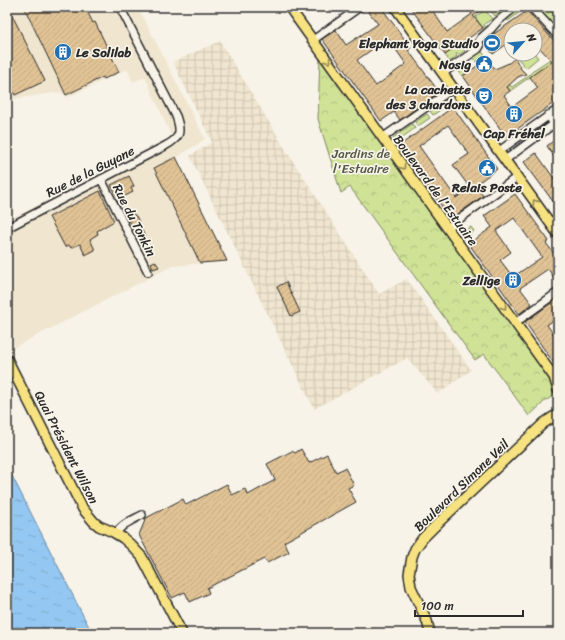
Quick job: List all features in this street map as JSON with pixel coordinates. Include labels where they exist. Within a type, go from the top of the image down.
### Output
[{"type":"main road","name":"Boulevard de l'Estuaire","points":[[289,7],[554,377],[558,390]]},
{"type":"main road","points":[[395,7],[517,177],[554,220],[558,234]]},
{"type":"main road","name":"Quai Président Wilson","points":[[7,359],[83,509],[90,519],[99,526],[116,534],[131,545],[144,560],[182,633]]},
{"type":"main road","name":"Boulevard Simone Veil","points":[[430,633],[411,587],[409,574],[415,549],[423,538],[439,522],[544,423],[553,417],[558,416]]},
{"type":"street","name":"Rue de la Guyane","points":[[7,228],[171,143],[178,136],[179,124],[176,116],[120,7]]},
{"type":"street","points":[[313,40],[360,7]]},
{"type":"street","points":[[443,73],[478,49],[481,38],[496,22],[515,7]]},
{"type":"street","points":[[531,7],[558,36]]},
{"type":"street","points":[[382,138],[454,88]]},
{"type":"street","points":[[499,151],[558,109]]},
{"type":"street","points":[[505,160],[557,125],[548,115]]},
{"type":"street","points":[[447,228],[517,177]]},
{"type":"street","name":"Rue du Tonkin","points":[[101,180],[148,272]]},
{"type":"street","points":[[516,323],[558,292]]},
{"type":"street","points":[[116,534],[118,529],[142,515]]},
{"type":"shaded area","points":[[7,7],[138,7],[205,139],[176,158],[226,261],[234,261],[172,266],[9,350],[7,346],[7,221],[166,141],[171,135],[145,77],[133,82],[127,69],[68,97],[60,92],[7,100]]},
{"type":"shaded area","points":[[220,41],[287,152],[379,294],[407,279],[471,370],[438,394],[407,358],[314,409],[190,156],[212,142],[173,62]]},
{"type":"green space","points":[[488,7],[507,7],[495,16]]},
{"type":"green space","points":[[518,7],[523,7],[524,9],[508,21],[508,15]]},
{"type":"green space","points":[[536,7],[558,7],[558,30]]},
{"type":"green space","points":[[485,10],[492,19],[484,24],[485,26],[483,28],[475,17]]},
{"type":"green space","points":[[460,44],[465,51],[459,55],[458,53],[456,54],[457,56],[450,62],[445,55]]},
{"type":"green space","points":[[481,50],[485,56],[477,62],[473,57]]},
{"type":"green space","points":[[558,54],[558,57],[510,91],[507,86],[510,85],[512,87],[535,69]]},
{"type":"green space","name":"Jardins de l'Estuaire","points":[[320,56],[546,370],[557,394],[545,401],[529,416],[484,354],[475,360],[350,187],[341,193],[318,119]]},
{"type":"green space","points":[[465,60],[470,68],[465,71],[466,73],[462,76],[456,67]]},
{"type":"green space","points":[[521,62],[533,62],[526,68]]},
{"type":"green space","points":[[446,100],[449,104],[433,115],[430,111]]},
{"type":"green space","points":[[427,114],[430,118],[418,126],[415,122]]},
{"type":"green space","points":[[412,124],[415,128],[396,142],[393,138]]},
{"type":"green space","points":[[471,227],[474,231],[465,238],[461,233]]},
{"type":"water","points":[[7,466],[92,633],[7,633]]},
{"type":"building","points":[[7,7],[45,81],[15,95],[7,79]]},
{"type":"building","points":[[24,7],[85,7],[93,23],[95,22],[119,72],[104,79],[103,77],[66,95]]},
{"type":"building","points":[[374,7],[381,7],[411,48],[408,50],[439,92],[400,120],[394,112],[381,121],[322,39],[336,30],[346,45],[378,24],[368,11]],"holes":[[[387,37],[406,64],[376,86],[357,60]]]},
{"type":"building","points":[[410,7],[430,7],[447,32],[472,14],[467,7],[485,7],[473,16],[483,28],[445,55]]},
{"type":"building","points":[[527,11],[537,22],[511,22]]},
{"type":"building","points":[[503,28],[503,47],[493,54],[484,42]]},
{"type":"building","points":[[543,29],[558,45],[558,100],[506,137],[463,76],[487,59],[495,69],[510,62],[517,62],[526,74],[518,77],[507,87],[510,91],[504,95],[512,107],[538,88],[530,77],[552,61],[543,51]]},
{"type":"building","points":[[453,107],[497,169],[475,185],[483,196],[451,219],[399,146]],"holes":[[[448,125],[469,154],[453,165],[470,188],[456,198],[419,146]]]},
{"type":"building","points":[[553,141],[558,148],[558,162],[547,146]]},
{"type":"building","points":[[536,153],[558,184],[558,201],[555,204],[524,162]]},
{"type":"building","points":[[176,157],[227,261],[200,263],[154,168]]},
{"type":"building","points":[[129,176],[134,186],[131,188],[133,192],[119,199],[111,185]]},
{"type":"building","points":[[100,191],[114,221],[97,231],[98,234],[90,239],[95,250],[85,255],[80,244],[71,248],[69,245],[65,247],[49,217]]},
{"type":"building","points":[[515,194],[549,241],[546,243],[558,259],[558,283],[548,269],[520,288],[532,304],[519,314],[469,244],[492,227],[484,216]],"holes":[[[514,218],[542,257],[513,277],[500,260],[511,252],[496,231]]]},
{"type":"building","points":[[133,213],[139,222],[145,237],[139,240],[127,216]]},
{"type":"building","points":[[155,261],[159,267],[153,269],[151,263]]},
{"type":"building","points":[[286,282],[300,312],[291,316],[277,287]]},
{"type":"building","points":[[558,298],[558,317],[547,325],[558,340],[558,369],[525,322]]},
{"type":"building","points":[[301,449],[309,463],[327,454],[336,472],[345,468],[354,485],[348,488],[356,502],[284,542],[289,552],[267,563],[264,559],[207,588],[209,593],[190,602],[185,592],[172,598],[139,535],[146,518],[183,499],[186,505],[227,484],[232,495],[245,489],[248,495],[275,480],[267,464],[292,451],[295,453]]},
{"type":"place","name":"Elephant Yoga Studio","points":[[492,43]]},
{"type":"place","name":"Le Solilab","points":[[63,52]]},
{"type":"place","name":"Nosig","points":[[484,64]]},
{"type":"place","name":"La cachette des 3 chardons","points":[[484,96]]},
{"type":"place","name":"Cap Fréhel","points":[[514,114]]},
{"type":"place","name":"Relais Poste","points":[[487,168]]},
{"type":"place","name":"Zellige","points":[[513,280]]}]
